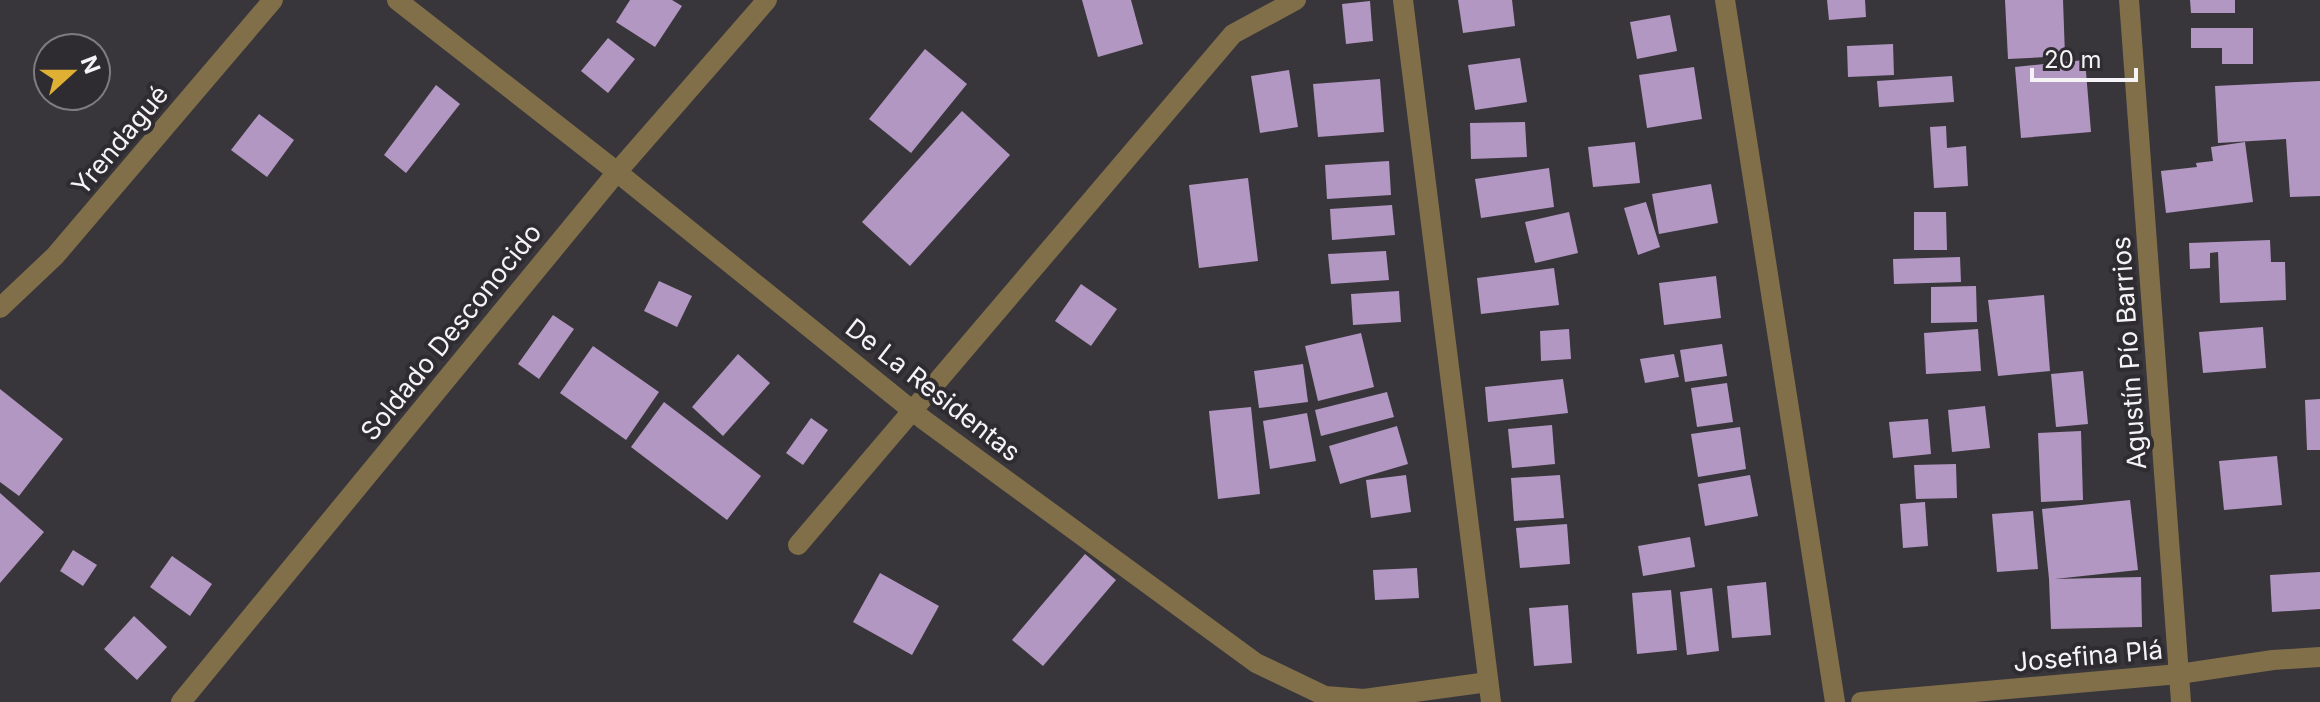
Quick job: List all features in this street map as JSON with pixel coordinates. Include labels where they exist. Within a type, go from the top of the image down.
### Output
[{"type":"street","name":"Yrendagué","points":[[0,308],[55,256],[273,0]]},
{"type":"street","name":"De La Residentas","points":[[397,0],[913,410],[1256,663],[1325,696],[1364,699],[1490,692]]},
{"type":"street","name":"Soldado Desconocido","points":[[181,702],[617,172],[767,0]]},
{"type":"street","points":[[798,545],[1233,34],[1296,0]]},
{"type":"street","points":[[1403,0],[1490,692]]},
{"type":"street","points":[[1725,0],[1835,702]]},
{"type":"street","name":"Agustín Pío Barrios","points":[[2129,0],[2181,702]]},
{"type":"street","name":"Josefina Plá","points":[[1861,702],[2179,674],[2273,660],[2320,657]]},
{"type":"building","points":[[630,0],[672,0],[682,6],[655,47],[616,22]]},
{"type":"building","points":[[1082,0],[1131,0],[1143,44],[1098,57]]},
{"type":"building","points":[[1458,0],[1512,0],[1515,26],[1463,33]]},
{"type":"building","points":[[1827,0],[1865,0],[1866,17],[1829,20]]},
{"type":"building","points":[[2005,0],[2063,0],[2065,56],[2008,59]]},
{"type":"building","points":[[2190,0],[2235,0],[2235,13],[2191,13]]},
{"type":"building","points":[[1370,1],[1373,41],[1346,44],[1342,4]]},
{"type":"building","points":[[1670,15],[1677,51],[1637,59],[1630,22]]},
{"type":"building","points":[[2191,28],[2253,28],[2253,64],[2222,64],[2222,48],[2191,48]]},
{"type":"building","points":[[608,38],[635,59],[608,93],[581,71]]},
{"type":"building","points":[[1893,44],[1894,75],[1848,77],[1847,46]]},
{"type":"building","points":[[925,49],[967,84],[911,153],[869,119]]},
{"type":"building","points":[[1520,58],[1527,102],[1475,110],[1468,65]]},
{"type":"building","points":[[2085,60],[2091,132],[2021,138],[2015,67]]},
{"type":"building","points":[[1694,67],[1702,119],[1647,128],[1639,75]]},
{"type":"building","points":[[1289,70],[1298,127],[1260,133],[1251,76]]},
{"type":"building","points":[[1952,76],[1954,102],[1879,107],[1877,81]]},
{"type":"building","points":[[1380,79],[1384,132],[1318,137],[1313,84]]},
{"type":"building","points":[[2320,81],[2320,196],[2290,197],[2286,139],[2218,143],[2215,86]]},
{"type":"building","points":[[436,85],[460,104],[406,173],[384,155]]},
{"type":"building","points":[[962,111],[1010,155],[910,266],[862,222]]},
{"type":"building","points":[[259,114],[294,140],[267,177],[231,150]]},
{"type":"building","points":[[1525,122],[1527,157],[1471,159],[1470,123]]},
{"type":"building","points":[[1946,126],[1947,148],[1966,146],[1968,186],[1934,188],[1930,127]]},
{"type":"building","points":[[1635,142],[1640,183],[1593,187],[1588,147]]},
{"type":"building","points":[[2245,142],[2253,202],[2166,213],[2161,171],[2197,167],[2196,163],[2213,161],[2211,147]]},
{"type":"building","points":[[1389,161],[1391,195],[1327,199],[1325,165]]},
{"type":"building","points":[[1549,168],[1554,207],[1481,218],[1475,179]]},
{"type":"building","points":[[1248,178],[1258,261],[1199,268],[1189,185]]},
{"type":"building","points":[[1711,184],[1718,223],[1659,234],[1652,194]]},
{"type":"building","points":[[1646,202],[1660,247],[1638,255],[1624,208]]},
{"type":"building","points":[[1392,205],[1395,235],[1332,240],[1330,209]]},
{"type":"building","points":[[1569,212],[1578,253],[1535,263],[1525,222]]},
{"type":"building","points":[[1914,212],[1946,212],[1947,250],[1914,250]]},
{"type":"building","points":[[2270,240],[2271,262],[2285,262],[2286,300],[2220,303],[2218,252],[2210,253],[2210,268],[2190,269],[2189,243]]},
{"type":"building","points":[[1386,251],[1389,280],[1331,284],[1328,254]]},
{"type":"building","points":[[1960,257],[1961,282],[1894,284],[1893,259]]},
{"type":"building","points":[[1554,268],[1559,305],[1481,314],[1477,278]]},
{"type":"building","points":[[1716,276],[1721,318],[1664,325],[1659,283]]},
{"type":"building","points":[[659,281],[692,296],[677,327],[644,311]]},
{"type":"building","points":[[1081,284],[1117,309],[1091,346],[1055,321]]},
{"type":"building","points":[[1976,286],[1977,322],[1931,323],[1931,287]]},
{"type":"building","points":[[1399,291],[1401,322],[1353,325],[1351,294]]},
{"type":"building","points":[[2044,295],[2050,371],[1998,376],[1988,300]]},
{"type":"building","points":[[553,315],[574,329],[539,379],[518,364]]},
{"type":"building","points":[[2263,327],[2266,368],[2203,373],[2199,332]]},
{"type":"building","points":[[1569,329],[1571,359],[1541,361],[1540,331]]},
{"type":"building","points":[[1978,329],[1981,371],[1926,374],[1924,333]]},
{"type":"building","points":[[1361,333],[1374,387],[1318,401],[1305,346]]},
{"type":"building","points":[[1722,344],[1727,376],[1685,382],[1680,350]]},
{"type":"building","points":[[593,346],[659,392],[626,440],[560,393]]},
{"type":"building","points":[[738,354],[770,383],[723,436],[692,407]]},
{"type":"building","points":[[1674,354],[1679,377],[1645,383],[1640,359]]},
{"type":"building","points":[[1303,364],[1308,402],[1259,408],[1254,371]]},
{"type":"building","points":[[2083,371],[2088,424],[2056,427],[2051,374]]},
{"type":"building","points":[[1563,379],[1568,413],[1488,422],[1485,387]]},
{"type":"building","points":[[1727,383],[1733,422],[1697,427],[1691,388]]},
{"type":"building","points":[[0,389],[63,439],[19,496],[0,482]]},
{"type":"building","points":[[1387,392],[1394,417],[1321,436],[1315,410]]},
{"type":"building","points":[[2320,399],[2320,450],[2307,450],[2305,400]]},
{"type":"building","points":[[664,402],[761,476],[727,520],[631,447]]},
{"type":"building","points":[[1985,406],[1990,448],[1952,452],[1948,410]]},
{"type":"building","points":[[1251,407],[1260,494],[1218,499],[1209,411]]},
{"type":"building","points":[[1307,413],[1316,461],[1270,469],[1263,421]]},
{"type":"building","points":[[811,418],[828,430],[803,465],[786,453]]},
{"type":"building","points":[[1928,419],[1931,454],[1893,458],[1889,422]]},
{"type":"building","points":[[1552,425],[1555,464],[1512,468],[1508,429]]},
{"type":"building","points":[[1397,426],[1408,464],[1340,484],[1329,446]]},
{"type":"building","points":[[1740,427],[1746,469],[1698,477],[1691,434]]},
{"type":"building","points":[[2081,431],[2083,500],[2041,502],[2038,433]]},
{"type":"building","points":[[2277,456],[2282,505],[2224,510],[2219,461]]},
{"type":"building","points":[[1956,464],[1957,498],[1916,499],[1914,465]]},
{"type":"building","points":[[1406,475],[1411,512],[1371,518],[1366,480]]},
{"type":"building","points":[[1560,475],[1564,518],[1514,521],[1511,478]]},
{"type":"building","points":[[1750,475],[1758,516],[1705,526],[1698,484]]},
{"type":"building","points":[[0,493],[44,532],[0,583]]},
{"type":"building","points":[[2130,500],[2138,570],[2055,579],[2141,577],[2142,627],[2051,629],[2042,509]]},
{"type":"building","points":[[1925,502],[1928,546],[1903,548],[1900,504]]},
{"type":"building","points":[[2033,511],[2038,569],[1997,572],[1992,514]]},
{"type":"building","points":[[1567,524],[1570,564],[1520,568],[1516,528]]},
{"type":"building","points":[[1690,537],[1695,567],[1643,576],[1638,546]]},
{"type":"building","points":[[73,550],[97,565],[83,586],[60,571]]},
{"type":"building","points":[[1085,554],[1116,580],[1043,666],[1012,640]]},
{"type":"building","points":[[172,556],[212,584],[190,616],[150,587]]},
{"type":"building","points":[[1417,568],[1419,598],[1375,600],[1373,570]]},
{"type":"building","points":[[2320,572],[2320,609],[2272,612],[2270,575]]},
{"type":"building","points":[[880,573],[939,606],[912,655],[853,622]]},
{"type":"building","points":[[1766,582],[1771,635],[1732,638],[1727,586]]},
{"type":"building","points":[[1712,588],[1719,651],[1687,655],[1680,592]]},
{"type":"building","points":[[1671,590],[1677,650],[1637,654],[1632,593]]},
{"type":"building","points":[[1568,605],[1572,663],[1534,666],[1529,608]]},
{"type":"building","points":[[134,616],[167,647],[137,680],[104,649]]}]
